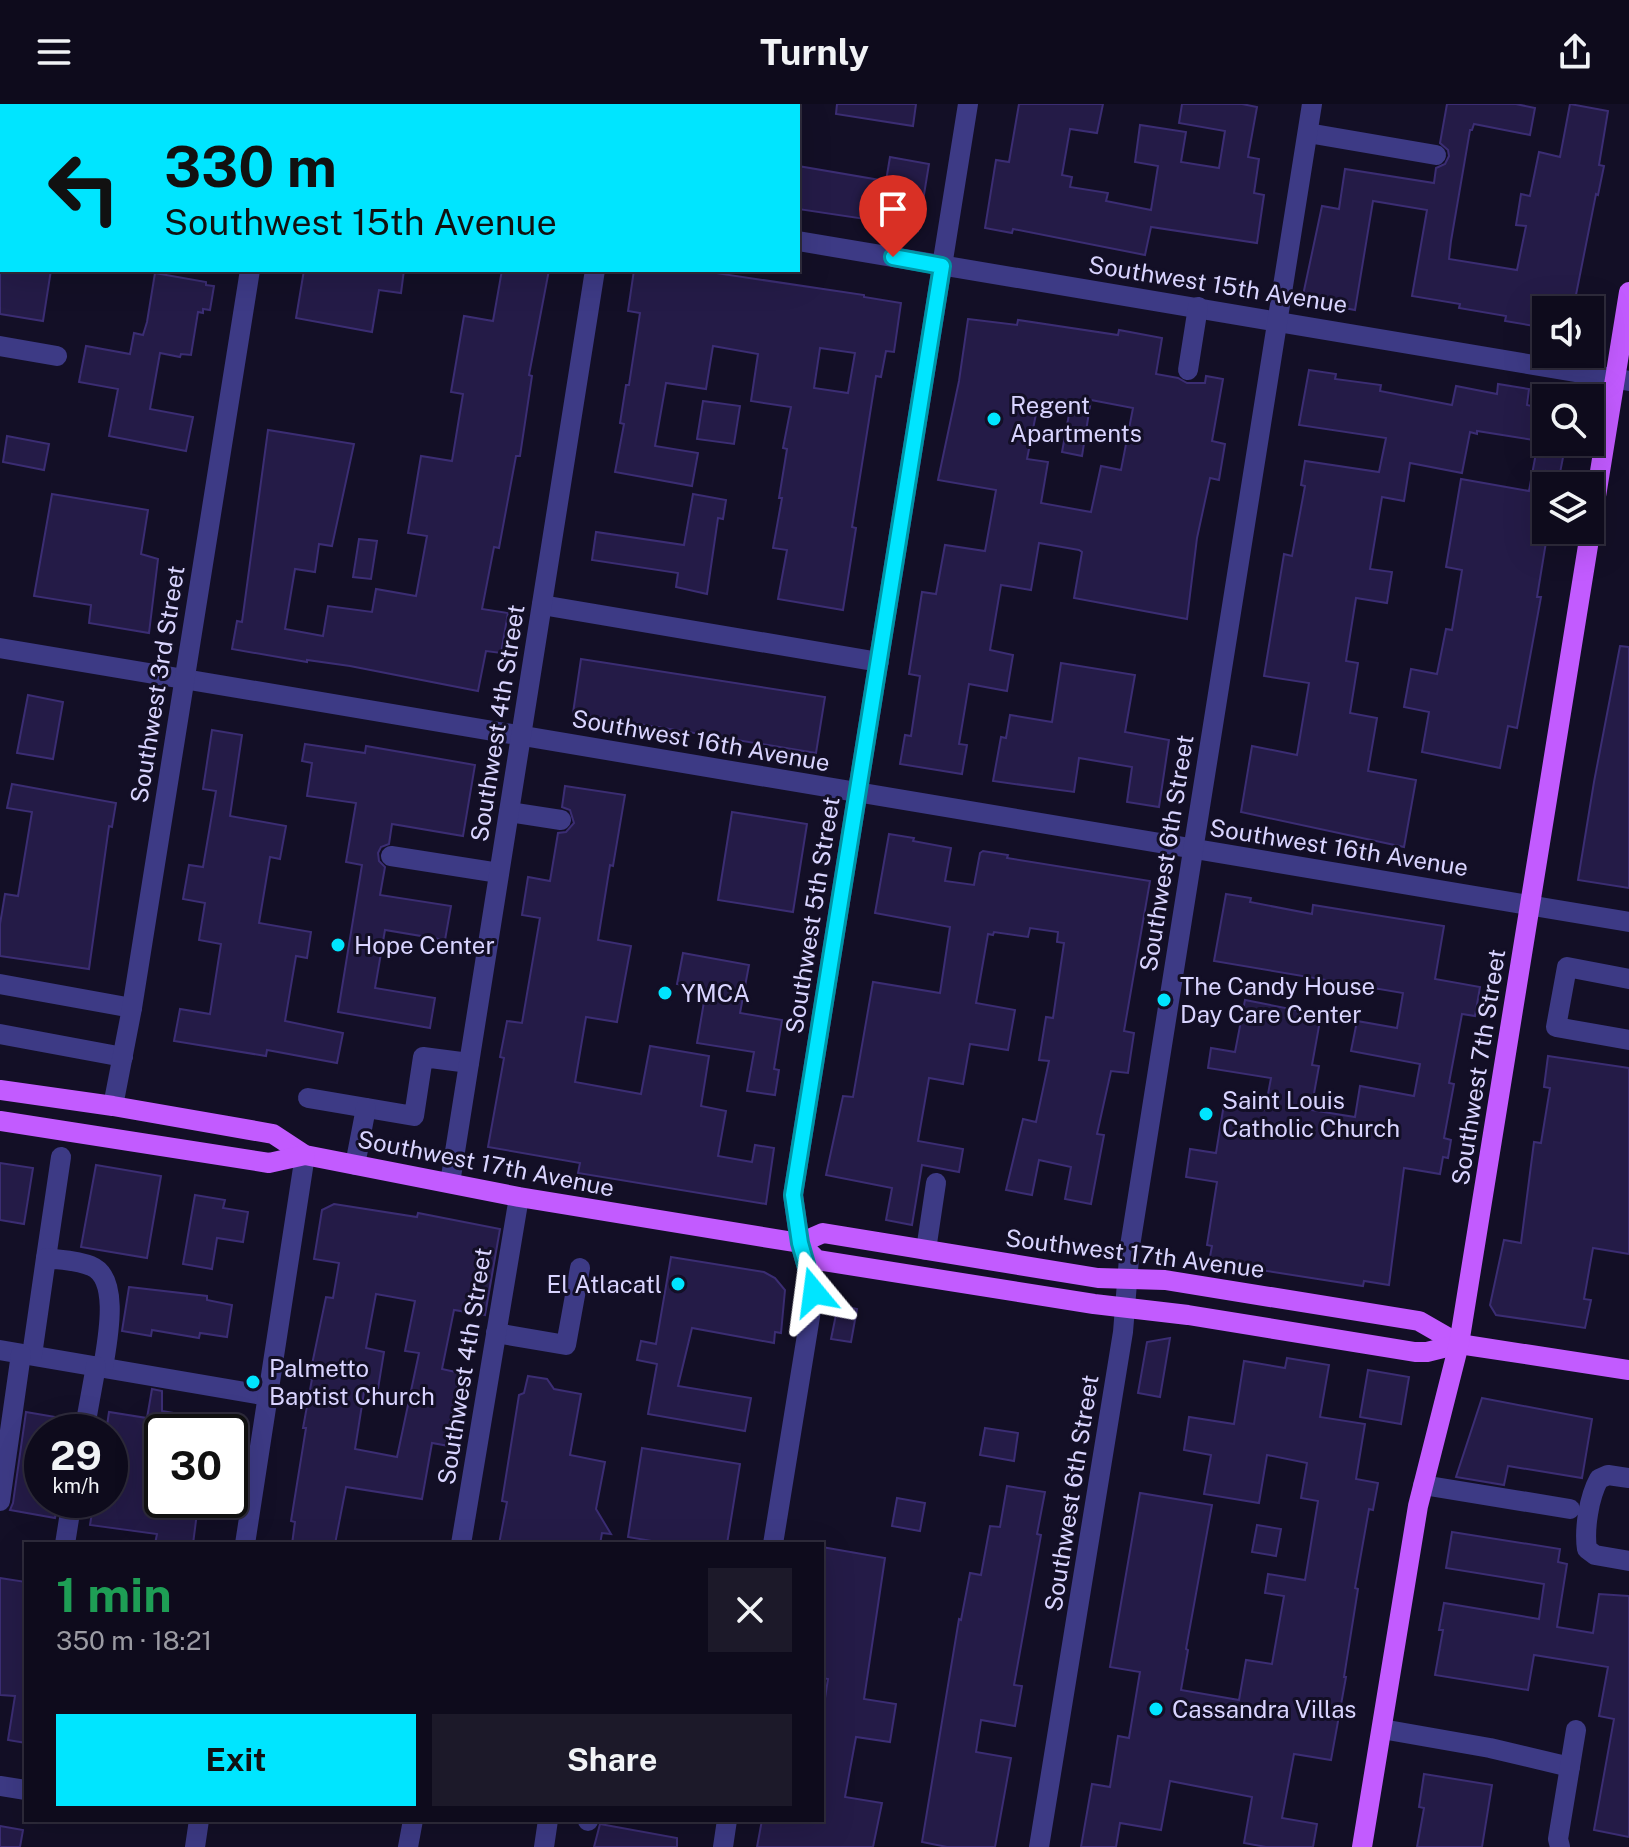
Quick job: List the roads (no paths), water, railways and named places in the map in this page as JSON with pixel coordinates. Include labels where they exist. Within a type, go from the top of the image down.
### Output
[{"type":"main road","name":"Southwest 7th Street","points":[[1362,1847],[1423,1485],[1459,1344],[1622,380],[1629,292]]},
{"type":"main road","name":"Southwest 17th Avenue","points":[[0,1090],[273,1134],[305,1155],[519,1197],[800,1243],[823,1233],[1098,1278],[1165,1280],[1419,1321],[1459,1344],[1629,1370]]},
{"type":"main road","points":[[75,1132],[104,1118],[113,1106]]},
{"type":"main road","name":"Southwest 17th Avenue","points":[[0,1121],[269,1163],[305,1155]]},
{"type":"main road","name":"Southwest 17th Avenue","points":[[800,1243],[817,1260],[1125,1308],[1203,1317],[1415,1352],[1459,1344]]},
{"type":"street","name":"Southwest 5th Street","points":[[773,1542],[814,1292],[800,1243],[793,1195],[968,104]]},
{"type":"street","name":"Southwest 6th Street","points":[[1039,1847],[1125,1308],[1130,1246],[1312,104]]},
{"type":"street","points":[[1308,133],[1436,155]]},
{"type":"street","name":"Southwest 15th Avenue","points":[[800,241],[1622,380]]},
{"type":"street","name":"Southwest 3rd Street","points":[[113,1106],[132,1008],[250,272]]},
{"type":"street","name":"Southwest 4th Street","points":[[450,1183],[595,272]]},
{"type":"street","points":[[1188,370],[1198,307]]},
{"type":"street","points":[[0,346],[57,356]]},
{"type":"street","points":[[542,605],[879,662]]},
{"type":"street","name":"Southwest 16th Avenue","points":[[0,648],[1629,922]]},
{"type":"street","points":[[509,812],[561,820]]},
{"type":"street","points":[[391,856],[499,873]]},
{"type":"street","points":[[1629,979],[1567,967],[1556,1027],[1629,1040]]},
{"type":"street","points":[[0,984],[132,1008]]},
{"type":"street","points":[[0,1034],[123,1057]]},
{"type":"street","points":[[308,1098],[414,1116],[423,1057],[469,1063]]},
{"type":"street","points":[[355,1165],[366,1108]]},
{"type":"street","points":[[245,1542],[305,1155]]},
{"type":"street","points":[[0,1501],[17,1353],[46,1258],[61,1157]]},
{"type":"street","points":[[926,1250],[936,1183]]},
{"type":"street","name":"Southwest 4th Street","points":[[461,1542],[519,1197]]},
{"type":"street","points":[[46,1258],[93,1266],[105,1277],[110,1302],[88,1414]]},
{"type":"street","points":[[496,1333],[566,1345],[580,1268]]},
{"type":"street","points":[[17,1353],[268,1396]]},
{"type":"street","points":[[1629,1478],[1608,1475],[1599,1479],[1585,1538],[1587,1549],[1595,1555],[1629,1561]]},
{"type":"street","points":[[1423,1485],[1570,1509]]},
{"type":"street","points":[[65,1542],[69,1518]]},
{"type":"street","points":[[1382,1729],[1490,1748],[1570,1767]]},
{"type":"street","points":[[1560,1847],[1558,1839],[1576,1730]]},
{"type":"street","points":[[0,1786],[24,1790]]},
{"type":"street","points":[[195,1847],[199,1822]]},
{"type":"street","points":[[408,1847],[413,1822]]},
{"type":"street","points":[[544,1847],[548,1822]]},
{"type":"street","points":[[723,1847],[727,1822]]},
{"type":"place","name":"Regent Apartments","points":[[994,419]]},
{"type":"place","name":"Hope Center","points":[[338,945]]},
{"type":"place","name":"YMCA","points":[[665,993]]},
{"type":"place","name":"The Candy House Day Care Center","points":[[1164,1000]]},
{"type":"place","name":"Saint Louis Catholic Church","points":[[1206,1114]]},
{"type":"place","name":"El Atlacatl","points":[[678,1284]]},
{"type":"place","name":"Palmetto Baptist Church","points":[[253,1382]]},
{"type":"place","name":"Cassandra Villas","points":[[1156,1709]]}]
